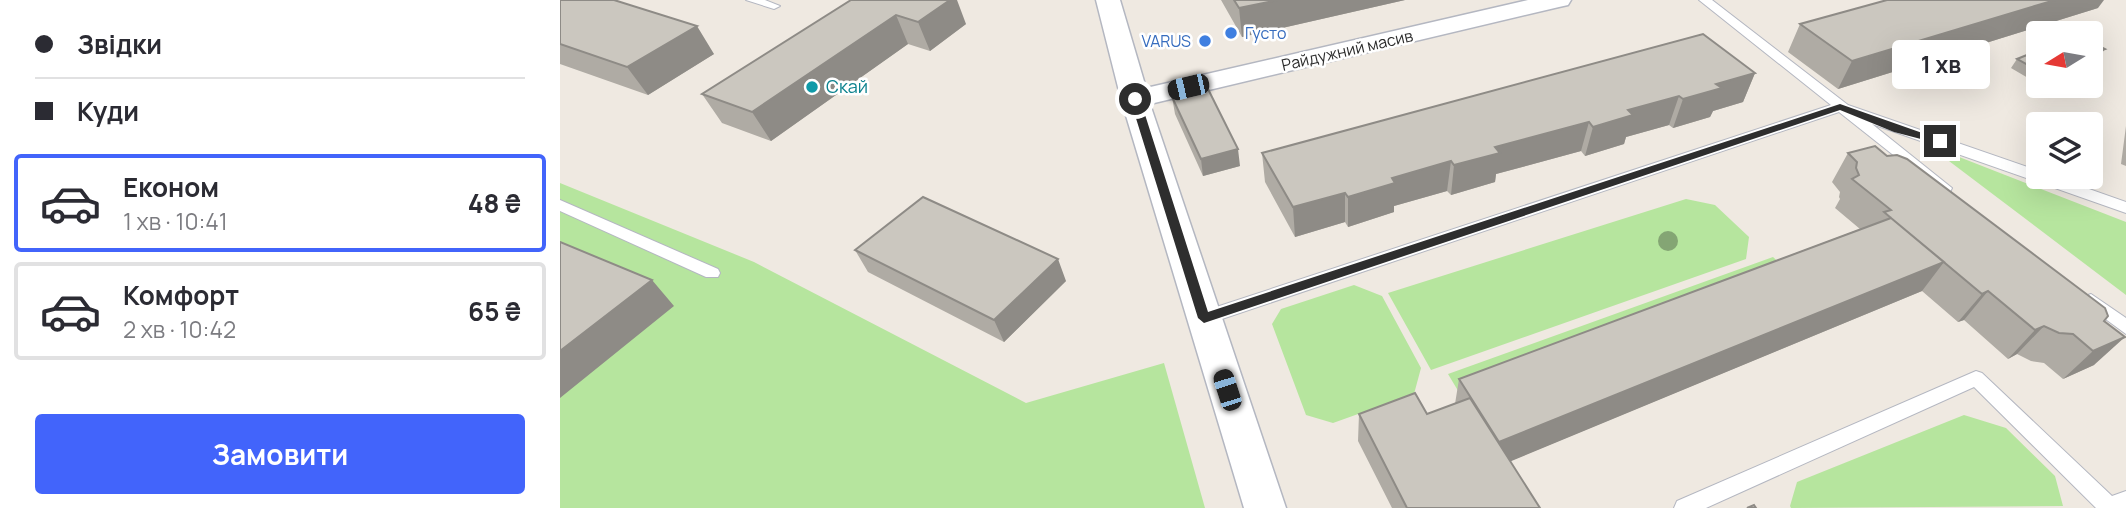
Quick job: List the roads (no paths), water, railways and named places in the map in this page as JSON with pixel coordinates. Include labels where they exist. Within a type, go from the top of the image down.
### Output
[{"type":"street","points":[[1108,0],[1135,99],[1265,508]]},
{"type":"street","name":"Райдужний масив","points":[[1135,99],[1559,0]]},
{"type":"lane","points":[[752,0],[774,6]]},
{"type":"lane","points":[[1705,0],[1961,200]]},
{"type":"lane","points":[[1204,318],[1840,107],[1898,130],[1940,141],[2026,171]]},
{"type":"lane","points":[[2075,189],[2126,208]]},
{"type":"lane","points":[[560,205],[712,273]]},
{"type":"lane","points":[[2082,293],[2126,327]]},
{"type":"lane","points":[[1684,508],[1976,378],[2114,505]]},
{"type":"place","name":"Густо","points":[[1231,33]]},
{"type":"place","name":"VARUS","points":[[1205,41]]},
{"type":"place","name":"Скай","points":[[812,87]]}]
